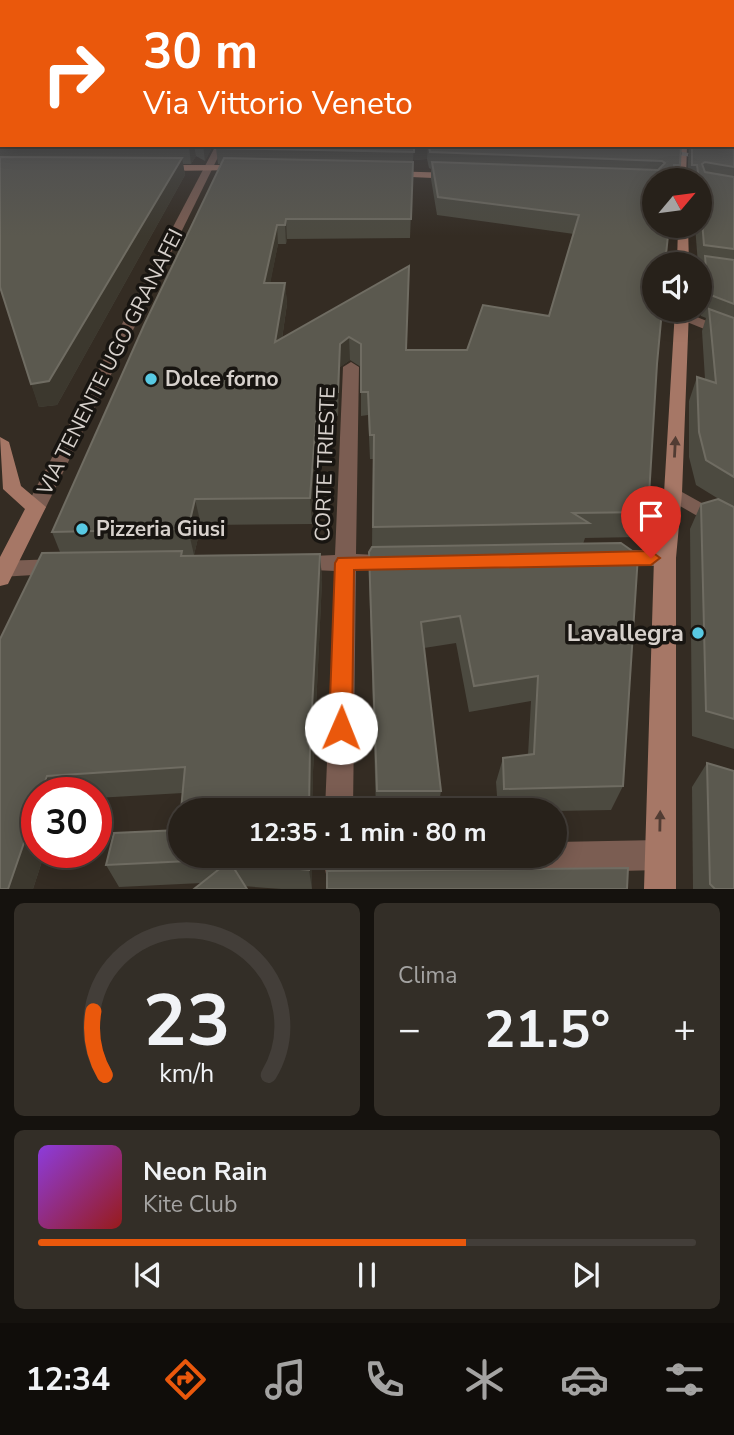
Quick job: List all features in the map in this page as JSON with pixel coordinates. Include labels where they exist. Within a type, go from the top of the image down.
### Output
[{"type":"main road","points":[[153,168],[260,169]]},
{"type":"main road","points":[[374,172],[464,176]]},
{"type":"main road","points":[[660,889],[665,558],[673,493],[682,322]]},
{"type":"main road","points":[[0,442],[12,489],[36,507]]},
{"type":"main road","name":"VIA TENENTE UGO GRANAFEI","points":[[2,571],[36,507]]},
{"type":"street","name":"VIA TENENTE UGO GRANAFEI","points":[[36,507],[216,152]]},
{"type":"street","points":[[703,322],[734,337]]},
{"type":"street","name":"CORTE TRIESTE","points":[[338,798],[351,367]]},
{"type":"street","points":[[673,493],[734,530]]},
{"type":"street","points":[[594,559],[665,558]]},
{"type":"street","points":[[277,564],[414,562]]},
{"type":"street","points":[[2,571],[87,566]]},
{"type":"street","points":[[567,857],[660,855]]},
{"type":"building","points":[[443,152],[681,152],[680,165],[660,168],[665,163]]},
{"type":"building","points":[[692,152],[734,152],[734,167],[705,162],[702,164],[704,168],[697,168],[697,165],[692,165]]},
{"type":"building","points":[[0,157],[182,158],[49,381],[31,384],[0,287]]},
{"type":"building","points":[[224,158],[413,162],[411,219],[286,219],[285,225],[277,225],[264,283],[285,283],[275,342],[409,266],[406,350],[467,350],[483,305],[549,316],[579,215],[438,197],[432,162],[642,169],[642,238],[668,238],[666,252],[642,252],[642,322],[661,322],[648,512],[573,513],[589,523],[373,527],[374,435],[370,435],[368,392],[361,392],[361,344],[349,337],[340,344],[338,392],[318,393],[310,498],[195,499],[188,529],[52,532],[144,325]]},
{"type":"building","points":[[712,173],[734,177],[734,249],[704,245],[703,238],[712,238]]},
{"type":"building","points":[[712,257],[734,260],[734,304],[712,296]]},
{"type":"building","points":[[712,310],[734,318],[734,477],[706,460],[699,432],[697,377],[716,383],[710,322]]},
{"type":"building","points":[[718,499],[734,507],[734,719],[706,711],[701,504]]},
{"type":"building","points":[[621,543],[638,555],[623,786],[504,789],[503,758],[534,754],[538,676],[474,686],[460,616],[421,622],[441,791],[377,791],[369,552],[372,547]]},
{"type":"building","points":[[182,551],[181,556],[320,554],[309,798],[182,798],[185,767],[21,777],[21,851],[8,889],[0,889],[0,639],[42,553]]},
{"type":"building","points":[[707,763],[734,771],[734,889],[715,889],[710,884]]},
{"type":"building","points":[[168,831],[168,862],[112,865],[114,833]]},
{"type":"building","points":[[221,868],[234,868],[247,889],[194,889]]},
{"type":"building","points":[[628,868],[627,889],[327,889],[327,871]]},
{"type":"railway","points":[[673,152],[734,161]]},
{"type":"place","name":"Dolce forno","points":[[151,379]]},
{"type":"place","name":"Pizzeria Giusi","points":[[82,529]]},
{"type":"place","name":"Lavallegra","points":[[698,633]]},
{"type":"route","points":[[341,728],[345,563],[651,558]]}]
